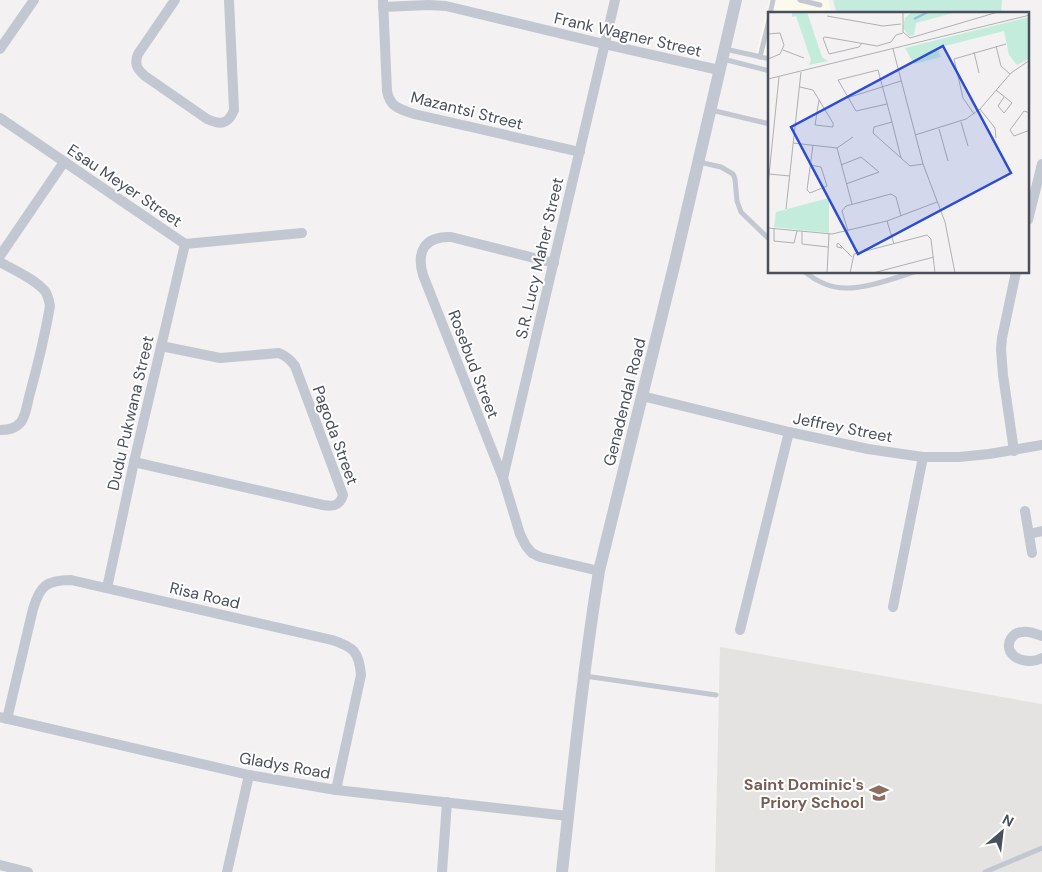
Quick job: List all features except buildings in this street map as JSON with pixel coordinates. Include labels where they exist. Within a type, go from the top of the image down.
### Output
[{"type":"street","points":[[0,50],[34,0]]},
{"type":"street","points":[[175,0],[138,54],[136,67],[145,76],[207,119],[222,123],[232,116],[234,110],[229,0]]},
{"type":"street","points":[[604,44],[614,0]]},
{"type":"street","name":"Genadendal Road","points":[[562,872],[584,676],[599,571],[736,0]]},
{"type":"street","name":"Frank Wagner Street","points":[[383,3],[446,6],[604,44],[722,59]]},
{"type":"street","name":"Mazantsi Street","points":[[383,3],[387,91],[388,97],[397,108],[414,114],[580,152]]},
{"type":"street","name":"S.R. Lucy Maher Street","points":[[503,478],[604,44]]},
{"type":"street","name":"Esau Meyer Street","points":[[0,118],[185,244],[302,233]]},
{"type":"street","points":[[0,256],[64,162]]},
{"type":"street","points":[[1030,212],[1042,164]]},
{"type":"street","name":"Rosebud Street","points":[[554,263],[451,237],[443,237],[434,238],[427,243],[420,265],[503,478],[520,534],[526,546],[532,553],[540,557],[599,571]]},
{"type":"street","name":"Dudu Pukwana Street","points":[[107,588],[134,462],[185,244]]},
{"type":"street","points":[[0,262],[44,290],[48,295],[50,306],[24,417],[20,423],[10,430],[0,430]]},
{"type":"street","points":[[1014,451],[1001,349],[1016,274]]},
{"type":"street","name":"Pagoda Street","points":[[134,462],[332,507],[338,505],[342,500],[343,495],[295,366],[290,360],[279,353],[220,358],[161,346]]},
{"type":"street","name":"Jeffrey Street","points":[[642,396],[789,432],[868,449],[923,457],[959,457],[1014,451],[1042,445]]},
{"type":"street","points":[[740,630],[789,432]]},
{"type":"street","points":[[893,607],[923,457]]},
{"type":"street","points":[[1025,510],[1032,553]]},
{"type":"street","points":[[1029,534],[1042,531]]},
{"type":"street","name":"Risa Road","points":[[4,718],[38,594],[43,587],[51,582],[71,580],[345,644],[355,653],[360,662],[361,675],[336,790]]},
{"type":"street","points":[[1042,636],[1030,632],[1016,633],[1009,644],[1010,651],[1014,656],[1021,659],[1030,661],[1042,658]]},
{"type":"street","name":"Gladys Road","points":[[4,718],[249,775],[336,790],[568,816]]},
{"type":"street","points":[[226,872],[249,775]]},
{"type":"street","points":[[442,872],[447,802]]},
{"type":"street","points":[[0,866],[28,872]]},
{"type":"lane","points":[[800,0],[820,5]]},
{"type":"lane","points":[[760,57],[768,23]]},
{"type":"lane","points":[[722,59],[760,57],[768,59]]},
{"type":"lane","points":[[722,59],[768,70]]},
{"type":"lane","points":[[710,110],[768,124]]},
{"type":"lane","points":[[698,162],[721,167],[733,174],[736,179],[737,201],[741,212],[768,238]]},
{"type":"lane","points":[[809,274],[822,283],[833,287],[846,288],[869,285],[907,274]]},
{"type":"lane","points":[[584,676],[716,695]]},
{"type":"lane","points":[[985,872],[1042,848]]},
{"type":"shaded area","points":[[769,0],[828,0],[831,12],[768,12],[768,57],[756,54]]},
{"type":"shaded area","name":"Saint Dominic's Priory School","points":[[720,647],[1042,704],[1042,872],[715,872]]},
{"type":"green space","points":[[833,0],[1002,0],[1001,12],[836,12]]},
{"type":"place","name":"Saint Dominic's Priory School","points":[[879,793]]}]
